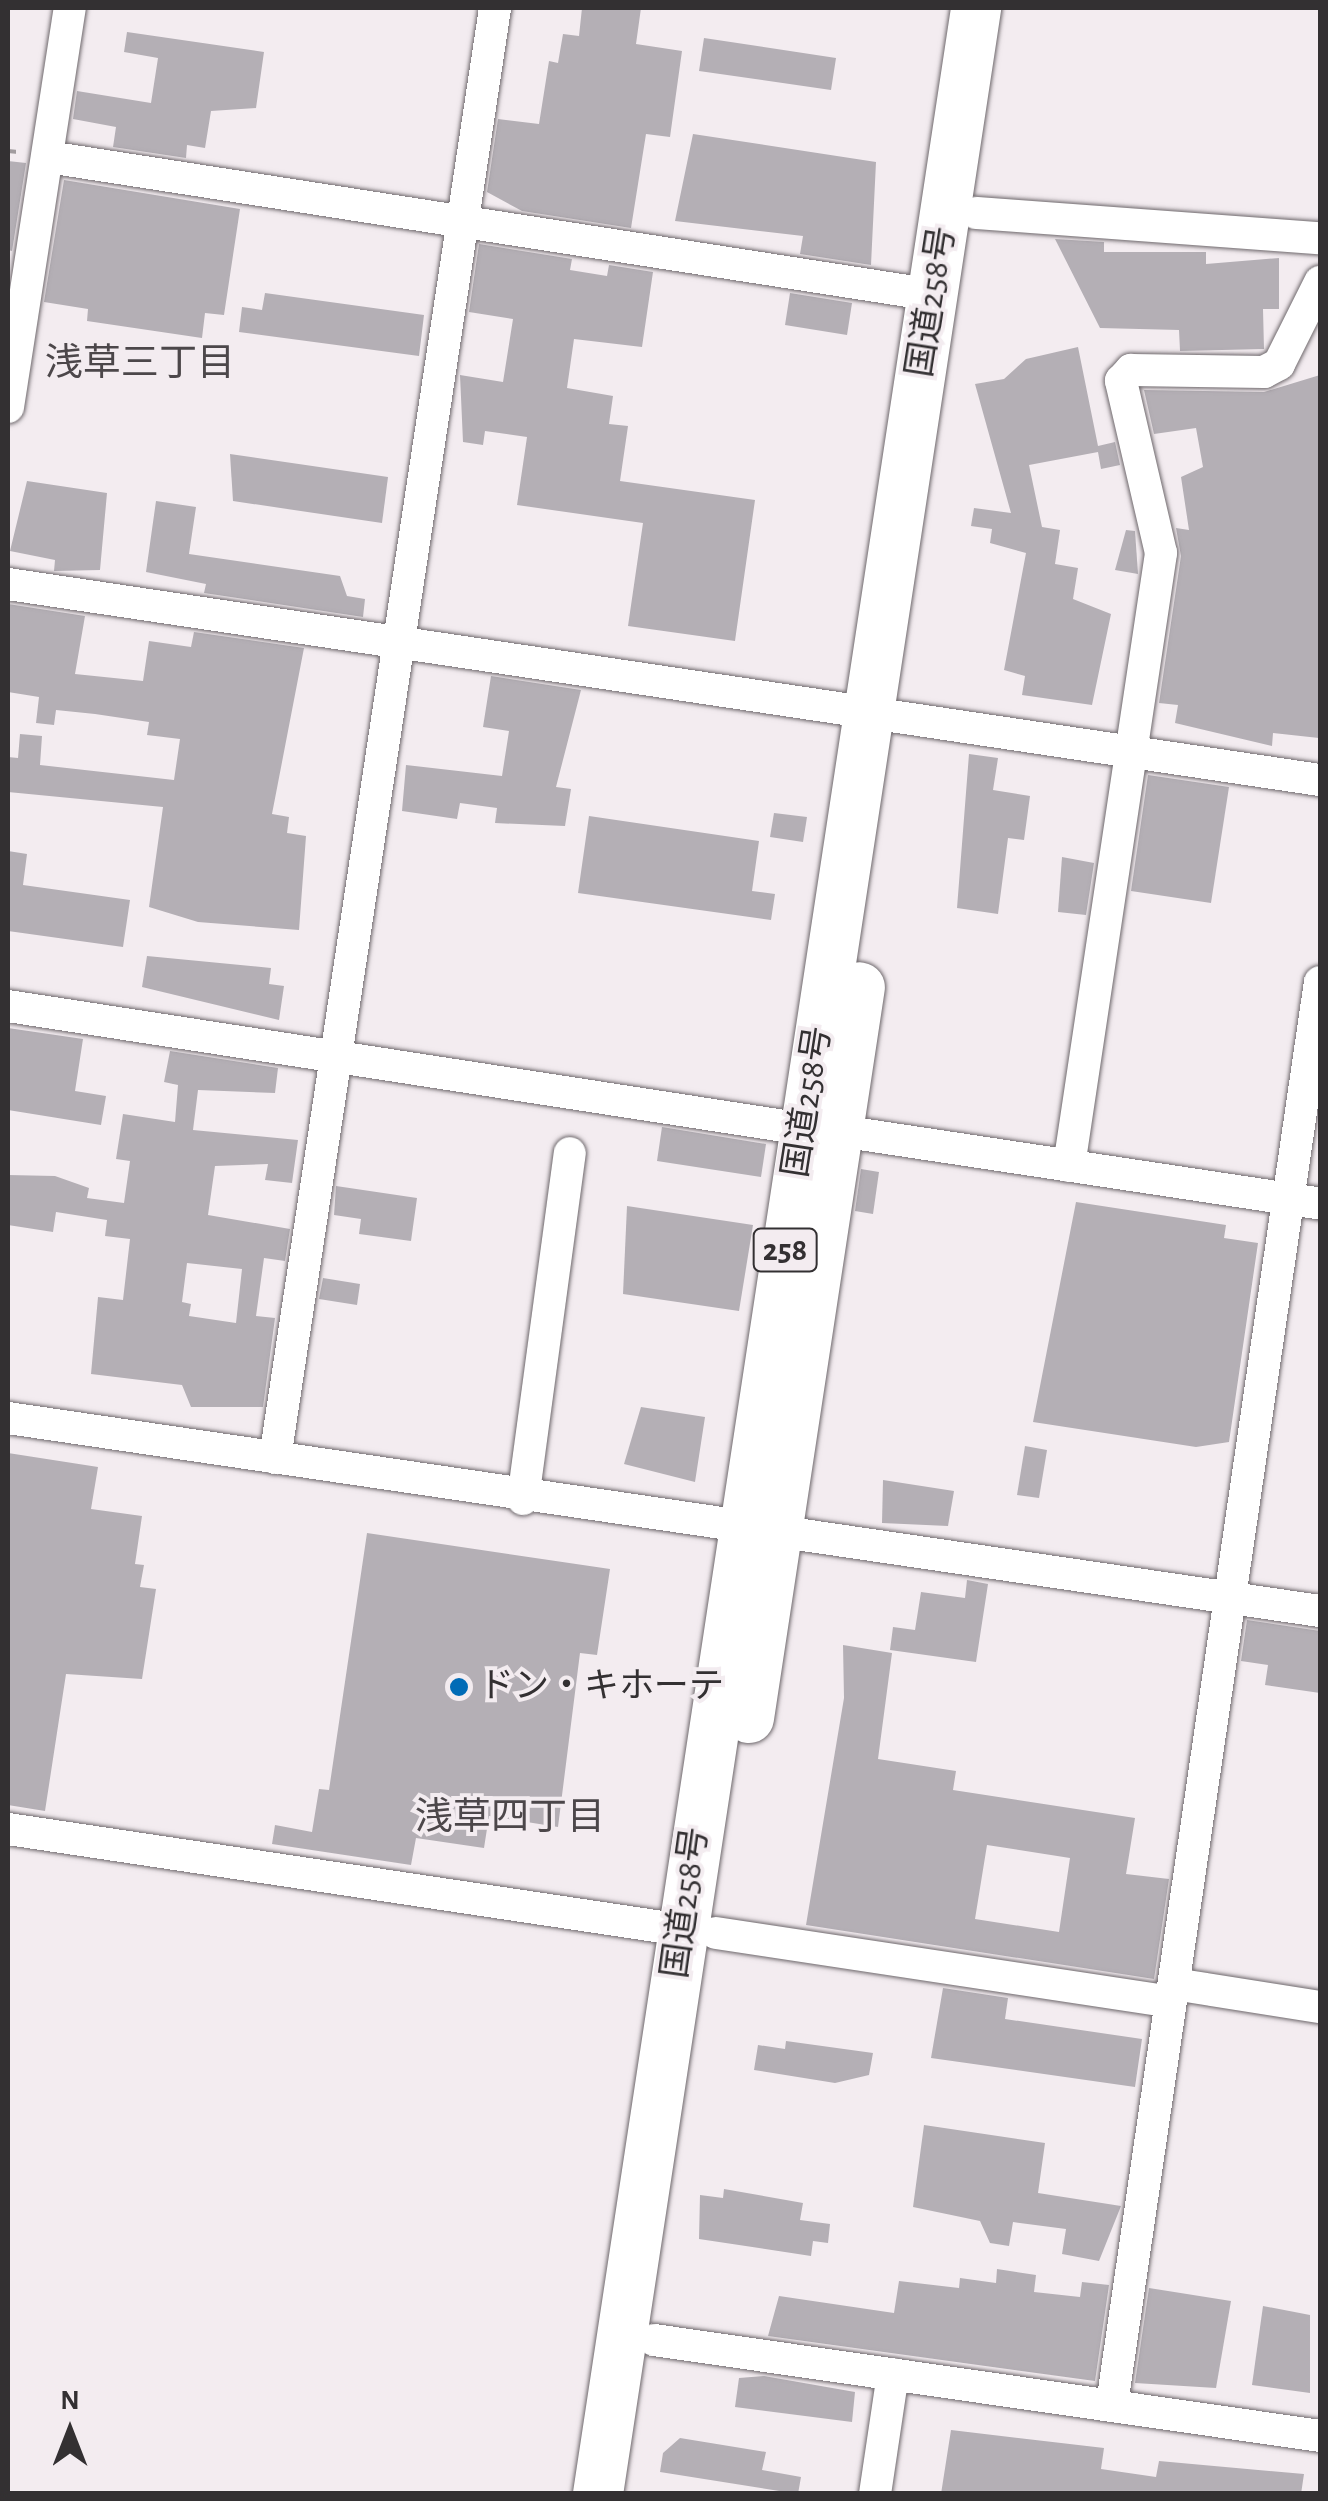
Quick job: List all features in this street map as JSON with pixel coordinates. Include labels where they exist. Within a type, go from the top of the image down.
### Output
[{"type":"highway","name":"国道258号","points":[[598,2494],[699,1931],[822,1130],[884,714],[933,295],[976,8]]},
{"type":"highway","name":"国道258号","points":[[884,714],[976,213],[1006,8]]},
{"type":"highway","name":"国道258号","points":[[631,2494],[654,2340],[699,1931]]},
{"type":"street","points":[[8,407],[70,8]]},
{"type":"street","points":[[275,1458],[495,8]]},
{"type":"street","points":[[48,156],[933,295]]},
{"type":"street","points":[[976,213],[1320,238]]},
{"type":"street","points":[[1069,1166],[1161,553],[1121,381],[1131,370],[1264,372],[1279,364],[1320,282]]},
{"type":"street","points":[[8,584],[1320,780]]},
{"type":"street","points":[[1112,2404],[1169,1992],[1320,982]]},
{"type":"street","points":[[8,1006],[1320,1204]]},
{"type":"street","points":[[524,1499],[570,1153]]},
{"type":"street","points":[[8,1418],[524,1499],[1320,1610]]},
{"type":"street","points":[[8,1830],[699,1931],[1169,1992],[1320,2007]]},
{"type":"street","points":[[654,2340],[1320,2436]]},
{"type":"street","points":[[876,2494],[894,2374]]},
{"type":"building","points":[[582,8],[641,8],[636,44],[682,51],[670,137],[646,134],[631,228],[522,211],[487,192],[498,119],[539,124],[549,61],[558,63],[563,34],[579,36]]},
{"type":"building","points":[[127,32],[264,52],[256,108],[211,111],[205,148],[187,145],[186,158],[113,147],[116,127],[73,119],[77,91],[151,103],[158,58],[124,52]]},
{"type":"building","points":[[704,38],[836,58],[831,90],[699,71]]},
{"type":"building","points":[[693,134],[876,162],[871,265],[800,254],[803,236],[675,221]]},
{"type":"building","points":[[8,161],[26,163],[12,251],[8,250]]},
{"type":"building","points":[[64,180],[240,209],[224,315],[205,313],[202,338],[87,321],[88,309],[44,302]]},
{"type":"building","points":[[1055,239],[1104,242],[1104,252],[1206,252],[1206,264],[1279,258],[1279,309],[1263,309],[1264,349],[1180,351],[1179,330],[1100,328]]},
{"type":"building","points":[[479,244],[572,259],[570,270],[607,276],[609,265],[653,272],[642,347],[574,339],[567,388],[613,396],[609,424],[628,426],[620,481],[755,500],[735,641],[628,626],[643,523],[517,505],[527,437],[485,431],[483,445],[463,442],[460,375],[503,382],[513,319],[469,312]]},
{"type":"building","points":[[265,293],[424,315],[419,356],[239,332],[242,307],[262,310]]},
{"type":"building","points":[[790,293],[852,303],[847,335],[785,325]]},
{"type":"building","points":[[1078,347],[1098,446],[1115,442],[1120,465],[1101,469],[1098,452],[1029,465],[1042,527],[1060,530],[1055,564],[1078,568],[1073,599],[1111,614],[1092,705],[1022,695],[1025,676],[1004,670],[1026,553],[990,543],[992,529],[971,526],[974,508],[1011,513],[975,384],[1004,379],[1026,359]]},
{"type":"building","points":[[1320,375],[1319,738],[1273,733],[1272,746],[1175,723],[1178,705],[1159,703],[1181,556],[1176,528],[1189,530],[1181,477],[1203,467],[1196,428],[1154,434],[1144,390],[1264,392]]},
{"type":"building","points":[[230,454],[388,477],[382,523],[233,501]]},
{"type":"building","points":[[27,481],[107,493],[100,570],[54,571],[55,560],[10,551]]},
{"type":"building","points":[[156,501],[196,507],[189,554],[340,576],[347,596],[365,599],[363,617],[204,593],[206,584],[146,572]]},
{"type":"building","points":[[1126,530],[1135,531],[1138,574],[1115,570]]},
{"type":"building","points":[[8,604],[85,616],[75,674],[143,681],[149,641],[191,647],[194,632],[304,648],[272,814],[289,817],[287,833],[306,836],[299,930],[198,922],[149,907],[163,807],[8,792],[8,757],[18,758],[20,734],[42,736],[40,765],[174,780],[180,739],[147,735],[149,722],[95,714],[56,710],[54,725],[36,723],[39,697],[8,692]]},
{"type":"building","points":[[491,676],[581,690],[556,787],[571,789],[565,826],[495,823],[497,808],[460,803],[457,819],[402,811],[406,765],[502,776],[509,731],[483,727]]},
{"type":"building","points":[[969,754],[998,758],[993,790],[1030,796],[1024,840],[1008,838],[998,914],[957,908]]},
{"type":"building","points":[[1148,775],[1229,787],[1211,903],[1131,891]]},
{"type":"building","points":[[774,813],[807,817],[803,842],[770,837]]},
{"type":"building","points":[[589,816],[759,841],[752,891],[775,894],[771,920],[578,893]]},
{"type":"building","points":[[8,851],[27,854],[23,885],[130,900],[123,947],[8,931]]},
{"type":"building","points":[[1062,857],[1094,863],[1086,915],[1058,912]]},
{"type":"building","points":[[147,956],[271,968],[269,984],[284,986],[279,1020],[142,987]]},
{"type":"building","points":[[8,1028],[83,1039],[75,1091],[106,1096],[101,1125],[8,1110]]},
{"type":"building","points":[[170,1051],[278,1068],[275,1093],[198,1090],[193,1130],[298,1140],[292,1183],[265,1180],[268,1164],[215,1166],[208,1215],[290,1229],[285,1261],[264,1258],[256,1316],[275,1318],[263,1407],[191,1407],[182,1385],[91,1374],[98,1297],[123,1300],[130,1239],[105,1236],[107,1220],[56,1212],[53,1232],[8,1225],[8,1175],[55,1176],[89,1188],[87,1198],[124,1203],[130,1161],[116,1159],[123,1114],[175,1122],[178,1085],[164,1082]],"holes":[[[187,1263],[242,1269],[236,1323],[189,1316],[191,1304],[182,1302]]]},
{"type":"building","points":[[662,1127],[766,1144],[761,1177],[657,1161]]},
{"type":"building","points":[[861,1169],[879,1172],[873,1214],[855,1211]]},
{"type":"building","points":[[336,1186],[417,1198],[411,1241],[359,1234],[361,1219],[334,1215]]},
{"type":"building","points":[[1076,1202],[1226,1225],[1224,1238],[1258,1243],[1229,1442],[1196,1447],[1033,1422]]},
{"type":"building","points":[[627,1206],[753,1225],[739,1311],[623,1294]]},
{"type":"building","points":[[323,1278],[360,1284],[357,1305],[319,1299]]},
{"type":"building","points":[[641,1407],[705,1417],[695,1482],[624,1464]]},
{"type":"building","points":[[1025,1446],[1047,1450],[1039,1498],[1017,1495]]},
{"type":"building","points":[[8,1453],[98,1467],[91,1509],[142,1516],[135,1564],[144,1565],[140,1587],[156,1589],[142,1679],[66,1674],[45,1811],[8,1805]]},
{"type":"building","points":[[883,1480],[954,1491],[948,1526],[882,1523]]},
{"type":"building","name":"ドン・キホーテ","points":[[367,1533],[610,1569],[597,1655],[580,1653],[558,1827],[489,1816],[484,1848],[416,1838],[411,1865],[272,1844],[275,1825],[312,1832],[319,1789],[329,1790]]},
{"type":"building","points":[[967,1580],[988,1584],[976,1662],[890,1650],[893,1627],[915,1630],[921,1592],[965,1598]]},
{"type":"building","points":[[1247,1620],[1320,1631],[1320,1693],[1265,1685],[1268,1665],[1241,1661]]},
{"type":"building","points":[[843,1645],[892,1653],[878,1759],[956,1771],[953,1790],[1135,1818],[1126,1874],[1169,1879],[1154,1979],[806,1925],[844,1698]],"holes":[[[987,1845],[1070,1858],[1059,1932],[975,1919]]]},
{"type":"building","points":[[943,1988],[1008,1998],[1005,2019],[1142,2039],[1135,2087],[931,2058]]},
{"type":"building","points":[[786,2041],[873,2053],[869,2075],[835,2083],[754,2070],[758,2045],[785,2049]]},
{"type":"building","points":[[924,2125],[1045,2143],[1038,2193],[1121,2206],[1099,2261],[1062,2254],[1066,2229],[1013,2222],[1009,2246],[990,2243],[980,2221],[913,2207]]},
{"type":"building","points":[[724,2189],[803,2203],[800,2220],[830,2224],[828,2243],[813,2241],[811,2256],[699,2239],[700,2195],[723,2198]]},
{"type":"building","points":[[997,2269],[1036,2275],[1034,2292],[1080,2297],[1082,2282],[1109,2285],[1095,2381],[768,2336],[779,2296],[894,2313],[899,2281],[959,2288],[960,2278],[996,2283]]},
{"type":"building","points":[[1149,2288],[1231,2301],[1216,2388],[1135,2383]]},
{"type":"building","points":[[1263,2306],[1310,2315],[1310,2393],[1252,2385]]},
{"type":"building","points":[[764,2376],[855,2392],[852,2422],[735,2407],[739,2378]]},
{"type":"building","points":[[951,2430],[1104,2448],[1101,2469],[1156,2477],[1159,2461],[1304,2474],[1301,2494],[941,2494]]},
{"type":"building","points":[[680,2438],[766,2452],[762,2470],[801,2477],[798,2494],[660,2472],[663,2453]]},
{"type":"place","name":"ドン・キホーテ","points":[[459,1687]]},
{"type":"district","name":"浅草三丁目","points":[[140,365]]},
{"type":"district","name":"浅草四丁目","points":[[510,1819]]}]
